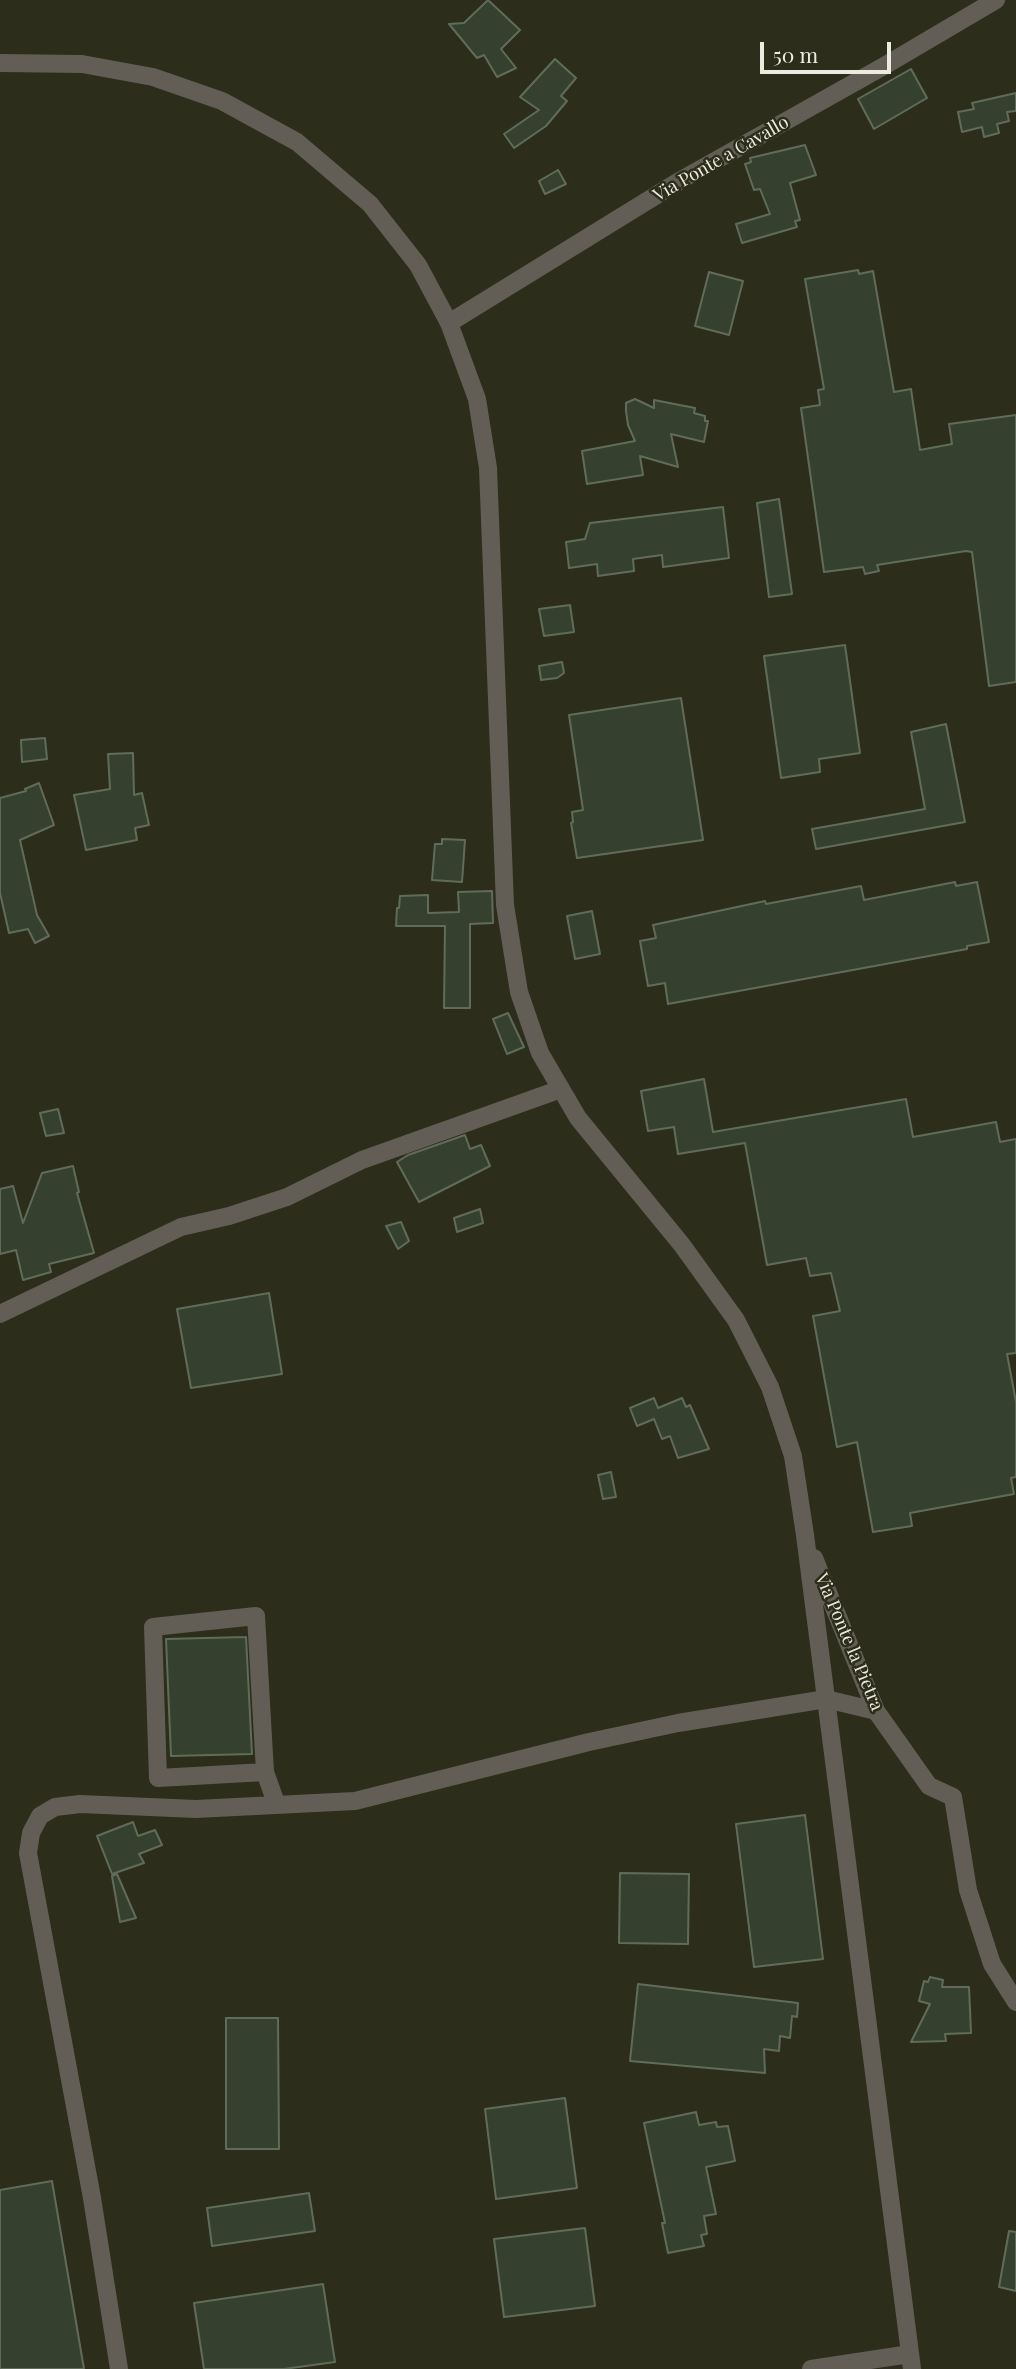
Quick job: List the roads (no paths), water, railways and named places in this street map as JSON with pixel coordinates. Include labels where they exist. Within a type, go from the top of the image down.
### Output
[{"type":"street","name":"Via Ponte a Cavallo","points":[[449,324],[681,180],[996,0]]},
{"type":"street","points":[[0,63],[82,64],[153,77],[222,101],[297,142],[370,204],[418,265],[449,324],[477,399],[488,468],[505,905],[519,992],[540,1053],[578,1118],[682,1245],[736,1320],[770,1387],[793,1456],[911,2361],[811,2369]]},
{"type":"street","points":[[0,1314],[181,1227],[229,1216],[287,1197],[362,1160],[561,1089]]},
{"type":"street","name":"Via Ponte la Pietra","points":[[805,1535],[876,1711],[929,1786],[953,1797],[968,1890],[992,1964],[1016,2002]]},
{"type":"street","points":[[265,1772],[158,1778],[153,1627],[257,1616],[265,1772],[276,1804]]},
{"type":"street","points":[[119,2369],[92,2198],[28,1853],[31,1833],[40,1816],[55,1807],[80,1804],[196,1809],[355,1801],[589,1742],[678,1723],[826,1699],[876,1711]]}]
